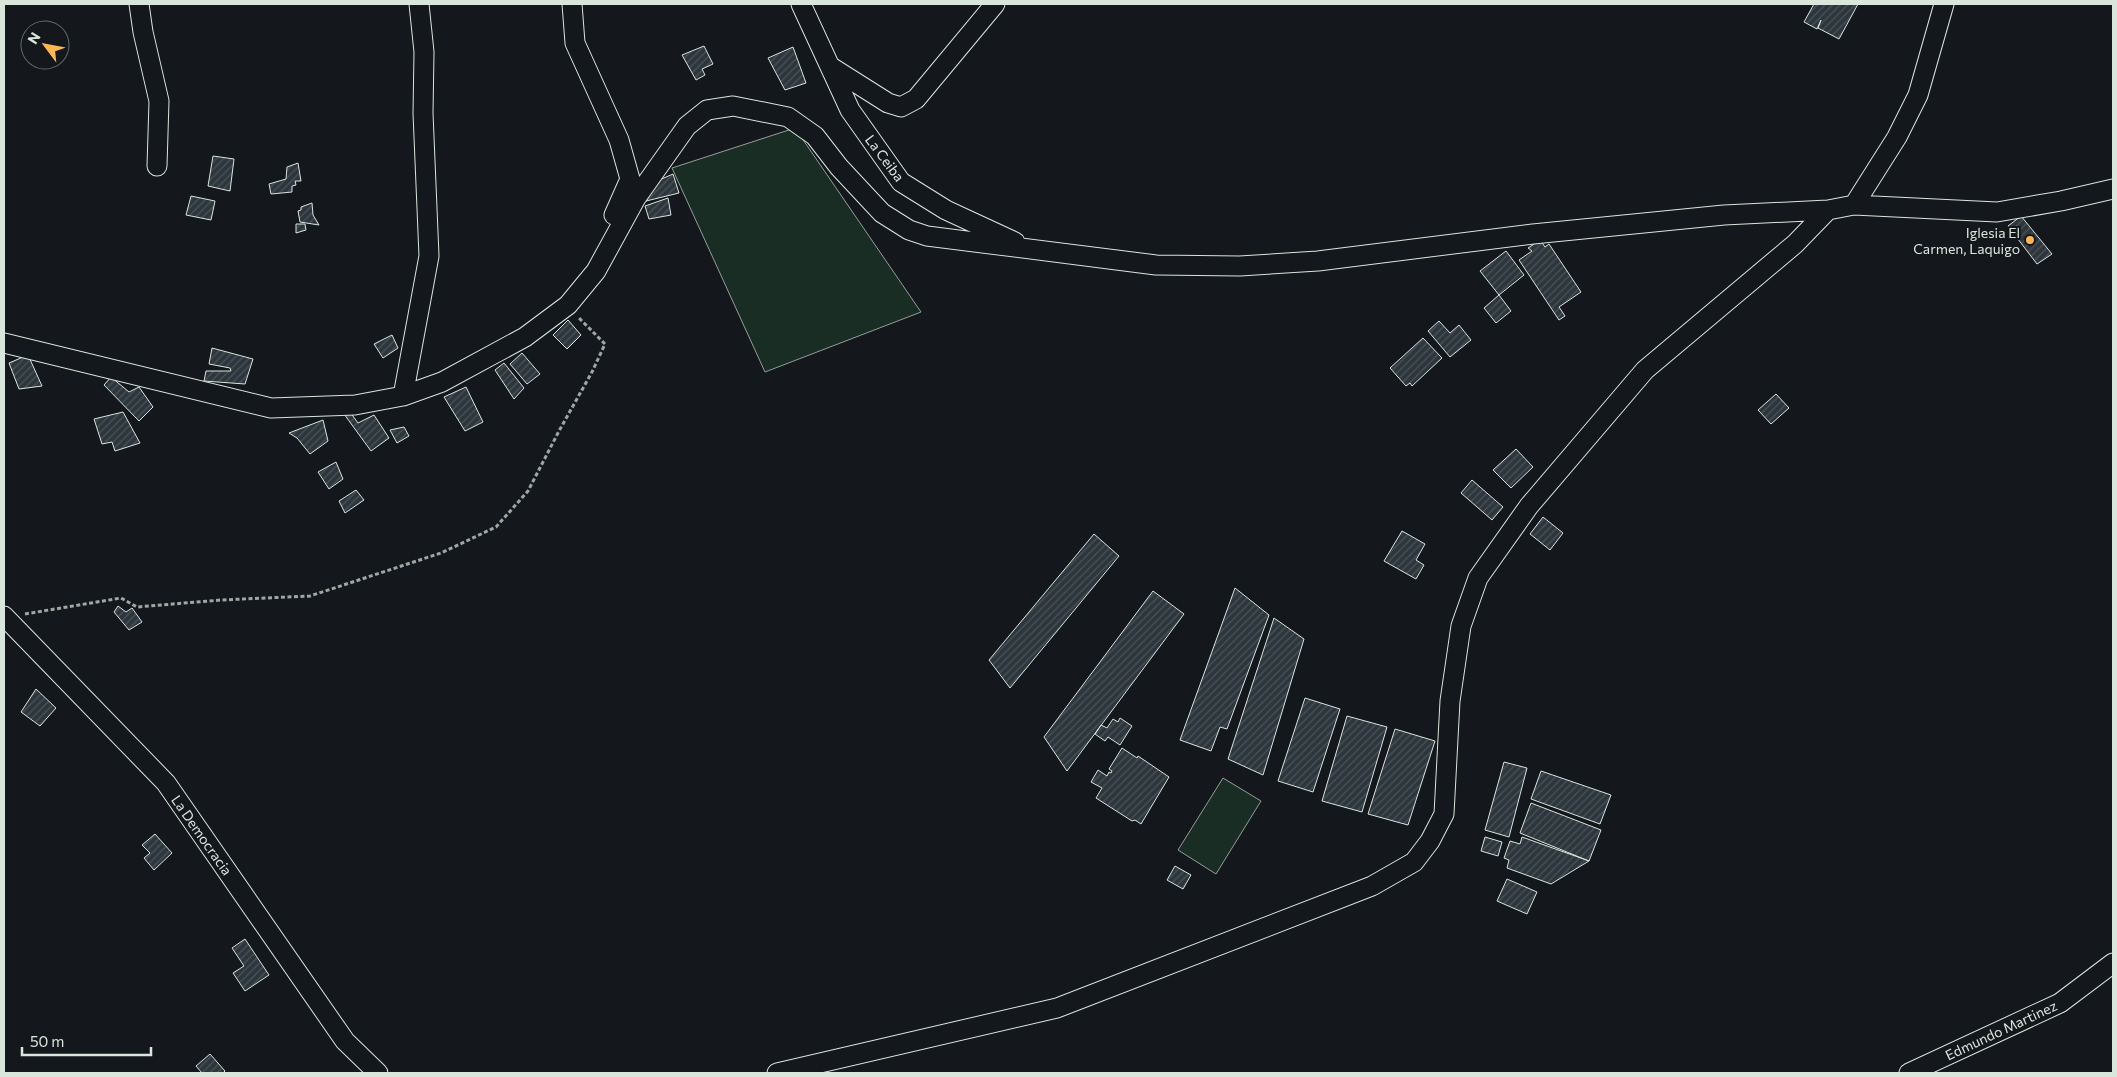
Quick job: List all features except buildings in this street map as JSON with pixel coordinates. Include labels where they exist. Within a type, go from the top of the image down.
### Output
[{"type":"street","points":[[139,4],[143,32],[159,101],[157,166]]},
{"type":"street","points":[[403,396],[429,256],[423,113],[424,52],[419,4]]},
{"type":"street","points":[[572,4],[575,44],[619,140],[630,178],[612,218],[596,271]]},
{"type":"street","name":"La Ceiba","points":[[801,4],[850,110],[901,182],[946,210],[1032,250]]},
{"type":"street","points":[[831,67],[888,103],[901,107],[916,99],[995,4]]},
{"type":"street","points":[[1854,206],[1898,137],[1918,95],[1944,4]]},
{"type":"street","points":[[4,344],[271,408],[354,405],[403,396],[442,382],[525,337],[568,305],[596,271],[636,198],[687,126],[706,110],[733,106],[788,117],[815,136],[839,167],[882,213],[909,230],[927,236],[1156,265],[1240,266],[1318,261],[1533,234],[1715,216],[1828,210],[1854,206],[1997,212],[2061,202],[2113,189]]},
{"type":"street","points":[[778,1073],[1058,1008],[1372,886],[1414,862],[1430,841],[1444,814],[1450,701],[1461,626],[1478,578],[1530,506],[1645,370],[1795,244],[1828,210]]},
{"type":"street","name":"La Democracia","points":[[4,618],[166,783],[345,1041],[378,1073]]},
{"type":"street","name":"Edmundo Martinez","points":[[1908,1073],[2060,1002],[2113,963]]},
{"type":"path","points":[[4,618],[121,598],[137,607],[310,596],[441,553],[496,526],[528,491],[605,344],[568,305]]},
{"type":"green space","points":[[795,128],[921,312],[765,372],[672,168]]},
{"type":"green space","points":[[1223,778],[1261,801],[1216,874],[1178,850]]},
{"type":"place","name":"Iglesia El Carmen, Laquigo","points":[[2030,240]]}]
